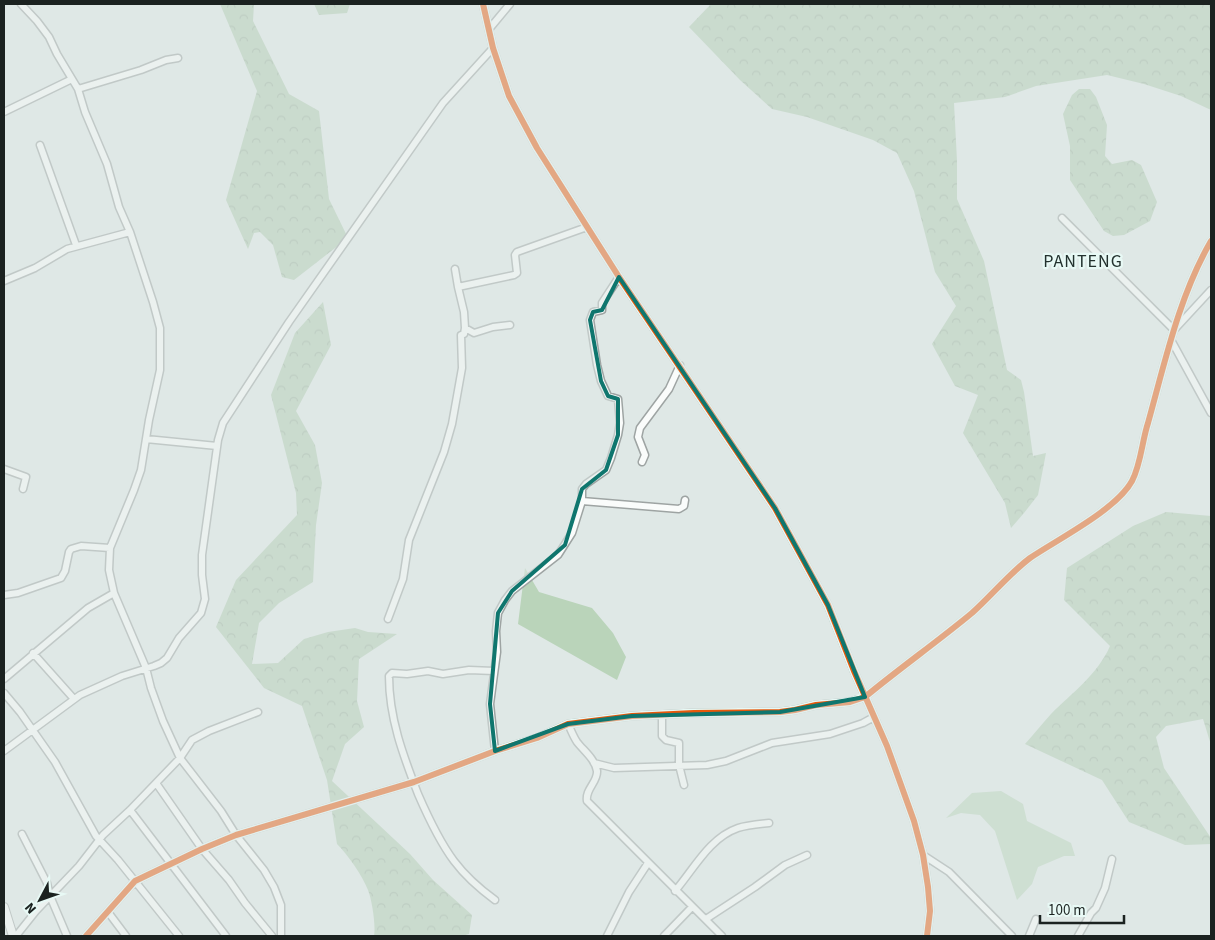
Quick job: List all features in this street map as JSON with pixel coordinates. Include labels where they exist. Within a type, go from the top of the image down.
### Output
[{"type":"street","points":[[21,4],[49,37],[78,89],[85,112],[107,164],[119,207],[130,232],[160,328],[160,370],[140,470],[134,490],[110,548],[109,570],[114,593],[146,668],[163,721],[180,758],[221,810],[236,835],[264,870],[280,899],[281,936]]},
{"type":"street","points":[[484,4],[493,48],[509,96],[537,148],[619,277],[775,508],[828,605],[890,756],[914,821],[923,855],[930,912],[927,936]]},
{"type":"street","points":[[490,28],[510,4]]},
{"type":"street","points":[[4,751],[74,700],[107,682],[162,663],[201,613],[205,605],[202,556],[217,446],[223,423],[293,316],[443,103],[493,48]]},
{"type":"street","points":[[78,89],[141,70],[166,60],[178,58]]},
{"type":"street","points":[[4,112],[72,79]]},
{"type":"street","points":[[40,145],[76,246]]},
{"type":"street","points":[[1062,218],[1174,330]]},
{"type":"street","points":[[458,287],[514,275],[518,270],[515,256],[517,252],[587,226]]},
{"type":"street","points":[[4,281],[35,268],[58,252],[130,232]]},
{"type":"street","points":[[86,936],[135,881],[202,849],[236,835],[414,782],[495,751],[537,738],[568,724],[662,714],[780,712],[816,705],[850,702],[865,697],[973,612],[1030,559],[1077,529],[1108,506],[1128,487],[1136,472],[1143,438],[1174,330],[1204,252],[1211,241]]},
{"type":"street","points":[[388,619],[402,579],[410,540],[444,452],[452,424],[462,368],[461,335],[464,334],[465,328],[464,312],[454,273],[455,269]]},
{"type":"street","points":[[495,751],[490,704],[497,652],[496,622],[502,605],[512,591],[549,564],[566,545],[572,533],[582,501],[582,489],[606,470],[618,435],[620,422],[618,399],[608,396],[601,381],[590,320],[593,312],[602,310],[602,303],[610,294],[619,277]]},
{"type":"street","points":[[1174,330],[1211,290]]},
{"type":"street","points":[[465,328],[474,333],[494,327],[510,325]]},
{"type":"street","points":[[1171,340],[1211,413]]},
{"type":"street","points":[[642,462],[644,455],[638,437],[640,428],[669,389],[680,365]]},
{"type":"street","points":[[146,439],[217,446]]},
{"type":"street","points":[[4,469],[26,477],[23,488]]},
{"type":"street","points":[[582,501],[680,509],[684,506],[685,500]]},
{"type":"street","points":[[4,595],[18,593],[61,578],[71,549],[81,546],[110,548]]},
{"type":"street","points":[[4,679],[88,608],[114,593]]},
{"type":"street","points":[[33,653],[74,700]]},
{"type":"street","points":[[494,671],[469,670],[443,674],[428,671],[407,674],[397,672],[389,676],[391,706],[398,740],[427,816],[453,860],[468,878],[495,900]]},
{"type":"street","points":[[4,693],[54,762],[90,826],[100,840],[179,936]]},
{"type":"street","points":[[4,907],[14,936],[79,866],[114,824],[180,758],[192,740],[197,736],[258,712]]},
{"type":"street","points":[[662,714],[662,736],[666,740],[679,743],[684,785]]},
{"type":"street","points":[[594,762],[614,768],[680,764],[707,765],[726,761],[772,743],[830,734],[863,723],[874,717]]},
{"type":"street","points":[[568,724],[576,741],[594,762],[597,775],[586,795],[587,801],[722,936]]},
{"type":"street","points":[[156,783],[202,849],[229,880],[245,904],[272,936]]},
{"type":"street","points":[[130,810],[226,936]]},
{"type":"street","points":[[675,890],[705,853],[730,831],[740,827],[769,823]]},
{"type":"street","points":[[22,834],[47,883],[50,896],[67,936]]},
{"type":"street","points":[[706,919],[785,865],[807,855]]},
{"type":"street","points":[[923,855],[949,872],[1012,936]]},
{"type":"street","points":[[1078,936],[1091,913],[1096,908],[1105,888],[1112,858]]},
{"type":"street","points":[[607,936],[628,892],[648,864]]},
{"type":"street","points":[[664,936],[692,907]]},
{"type":"street","points":[[108,912],[126,936]]},
{"type":"street","points":[[1029,936],[1036,919]]},
{"type":"highlighted area","points":[[619,277],[775,508],[828,605],[865,697],[780,712],[632,716],[568,724],[495,751],[490,704],[498,613],[512,591],[565,545],[582,489],[606,470],[618,435],[618,399],[608,396],[601,381],[590,320],[593,312],[602,310]]},
{"type":"green space","points":[[220,4],[254,4],[253,21],[289,94],[319,111],[329,199],[348,238],[294,280],[282,277],[273,245],[260,232],[254,233],[248,249],[226,200],[257,91]]},
{"type":"green space","points":[[314,4],[350,4],[347,13],[319,15]]},
{"type":"green space","points":[[711,4],[1211,4],[1211,110],[1181,96],[1107,75],[1036,86],[1005,97],[954,103],[957,199],[984,261],[1007,370],[1021,380],[1033,456],[1046,453],[1038,495],[1011,528],[1005,503],[963,433],[978,395],[955,386],[932,344],[956,306],[935,272],[914,191],[897,153],[873,140],[807,117],[772,109],[740,80],[689,27]]},
{"type":"green space","points":[[1079,89],[1090,89],[1096,97],[1107,125],[1105,156],[1112,164],[1132,160],[1141,165],[1157,202],[1150,221],[1124,235],[1113,236],[1104,231],[1070,180],[1070,146],[1063,114],[1072,95]]},
{"type":"green space","points":[[323,302],[331,345],[296,411],[315,445],[322,483],[316,525],[313,582],[279,603],[259,623],[252,664],[278,663],[304,639],[328,632],[355,628],[368,632],[397,634],[359,659],[357,701],[364,727],[345,744],[332,781],[410,854],[433,880],[472,915],[469,934],[462,936],[374,936],[372,906],[365,884],[350,859],[337,844],[327,780],[302,706],[264,688],[216,627],[236,580],[297,515],[296,493],[271,395],[295,333]]},
{"type":"green space","points":[[1166,512],[1211,516],[1211,745],[1203,719],[1166,726],[1156,737],[1164,768],[1211,838],[1211,844],[1185,845],[1129,822],[1102,780],[1025,744],[1051,714],[1092,674],[1110,646],[1064,600],[1067,568],[1133,526]]},
{"type":"green space","points":[[525,568],[539,592],[592,608],[613,633],[626,657],[617,680],[518,624]]},
{"type":"green space","points":[[1001,791],[1023,804],[1027,821],[1071,843],[1075,856],[1064,856],[1038,867],[1032,884],[1017,900],[995,831],[980,815],[961,813],[946,818],[972,793]]},
{"type":"cycle path","points":[[483,4],[493,48],[509,96],[537,148],[619,277],[775,508],[828,605],[887,746],[914,821],[923,855],[928,887],[930,911],[927,936]]},
{"type":"cycle path","points":[[86,936],[135,881],[202,849],[236,835],[414,782],[495,751],[537,738],[568,724],[632,716],[780,712],[816,705],[850,702],[865,697],[972,613],[1030,558],[1086,523],[1113,503],[1124,492],[1132,481],[1137,467],[1181,307],[1211,241]]},
{"type":"district","name":"PANTENG","points":[[1083,261]]}]
